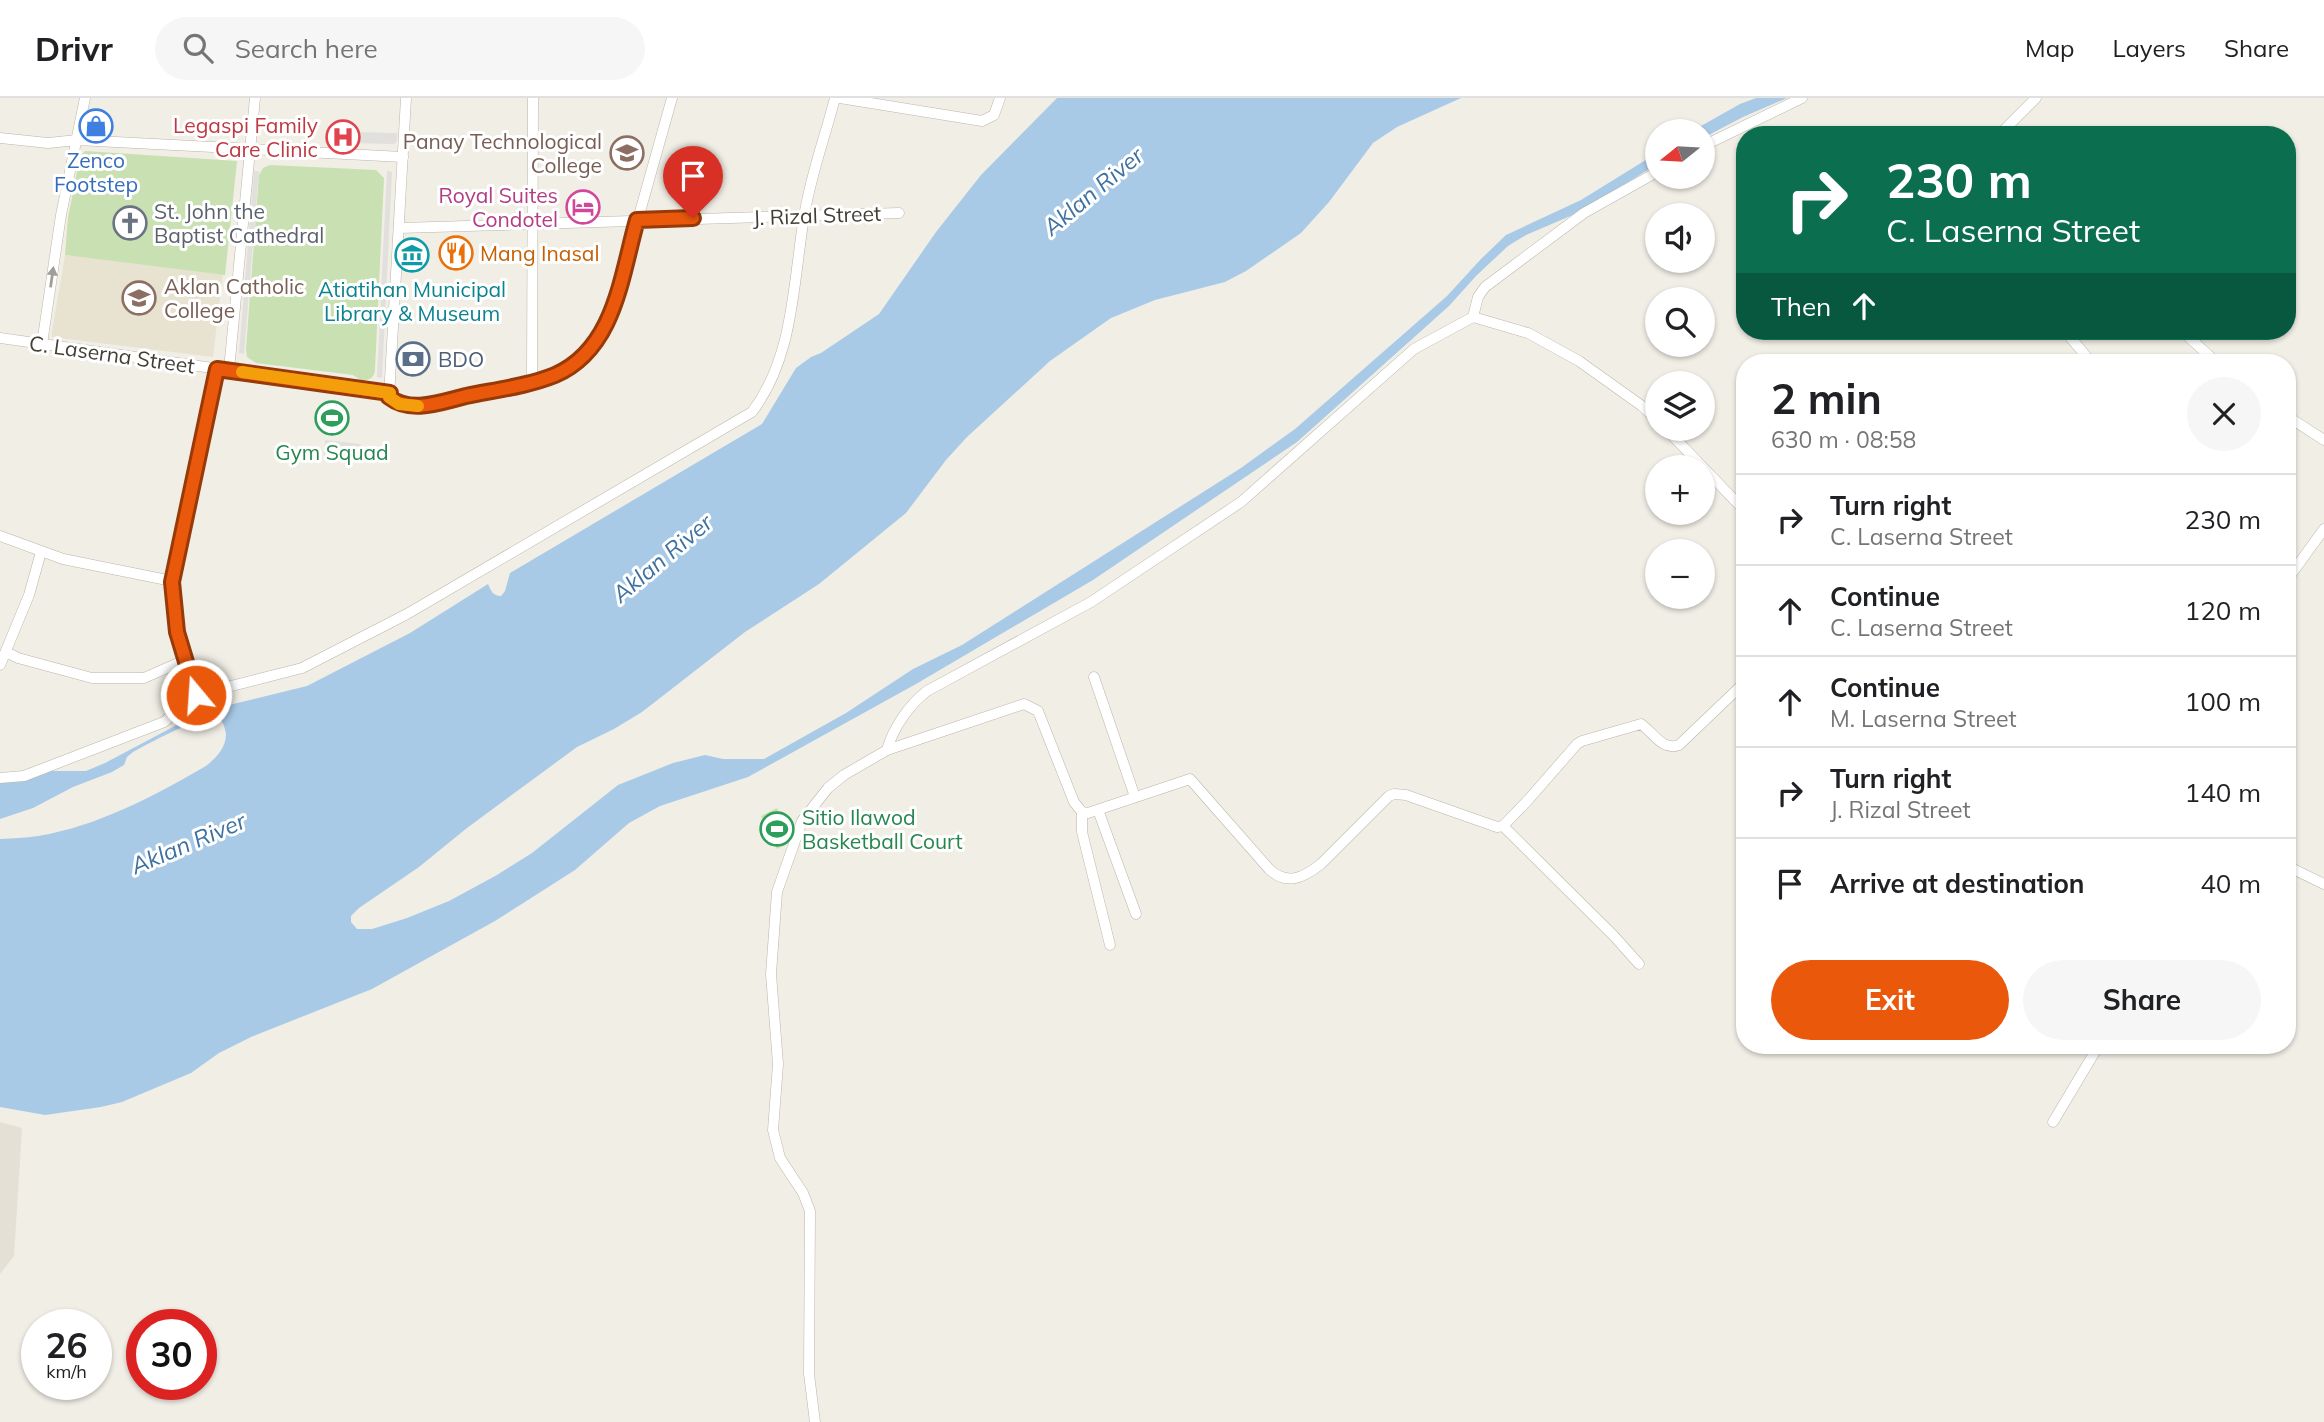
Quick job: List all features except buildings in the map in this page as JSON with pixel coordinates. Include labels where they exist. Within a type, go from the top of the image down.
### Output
[{"type":"street","points":[[42,344],[61,215],[85,98]]},
{"type":"street","points":[[229,370],[255,98]]},
{"type":"street","points":[[390,395],[406,98]]},
{"type":"street","points":[[532,381],[533,98]]},
{"type":"street","name":"C. Laserna Street","points":[[0,338],[390,395],[399,404],[421,406],[556,374],[575,363],[591,348],[611,315],[672,98]]},
{"type":"street","points":[[0,778],[24,776],[164,722],[196,695],[302,668],[407,614],[752,412],[773,379],[792,309],[804,215],[838,98],[982,121],[991,118],[996,112],[1000,98]]},
{"type":"street","points":[[1744,126],[1802,98]]},
{"type":"street","points":[[2008,126],[2036,98]]},
{"type":"street","points":[[1715,140],[1736,130]]},
{"type":"street","points":[[0,138],[48,143],[77,140],[402,157]]},
{"type":"street","points":[[1473,317],[1478,297],[1485,287],[1584,213],[1645,179]]},
{"type":"street","name":"J. Rizal Street","points":[[399,228],[899,213]]},
{"type":"street","points":[[887,750],[891,736],[916,699],[1091,602],[1241,502],[1414,349],[1473,317],[1528,333],[1580,362],[1645,409]]},
{"type":"street","points":[[2192,340],[2207,354]]},
{"type":"street","points":[[196,695],[174,619],[172,582],[217,369]]},
{"type":"street","points":[[2296,422],[2324,440]]},
{"type":"street","points":[[1678,441],[1736,502]]},
{"type":"street","points":[[2296,568],[2324,529]]},
{"type":"street","points":[[0,536],[41,552],[172,582]]},
{"type":"street","points":[[0,664],[29,595],[41,552]]},
{"type":"street","points":[[6,652],[18,658],[92,678],[144,678],[185,660]]},
{"type":"street","points":[[1094,677],[1135,797]]},
{"type":"street","points":[[1503,827],[1572,748],[1582,741],[1641,724],[1663,744],[1673,747],[1679,745],[1736,691]]},
{"type":"street","points":[[814,1422],[808,1374],[810,1220],[807,1200],[780,1158],[773,1130],[778,1063],[771,974],[777,892],[802,821],[828,788],[844,775],[887,750],[1017,706],[1030,706],[1038,711],[1074,802],[1082,812],[1082,832],[1110,945]]},
{"type":"street","points":[[1082,812],[1098,810],[1190,779],[1269,869],[1278,877],[1288,879],[1311,872],[1389,796],[1406,795],[1503,827],[1639,964]]},
{"type":"street","points":[[1098,810],[1136,914]]},
{"type":"street","points":[[2296,870],[2324,884]]},
{"type":"street","points":[[2053,1122],[2094,1054]]},
{"type":"shaded area","points":[[350,132],[397,133],[397,141],[394,144],[350,143]]},
{"type":"shaded area","points":[[254,171],[259,171],[244,354],[239,353]]},
{"type":"shaded area","points":[[387,171],[392,172],[382,378],[377,377]]},
{"type":"shaded area","name":"Aklan Catholic College","points":[[65,255],[223,274],[213,357],[51,337]]},
{"type":"shaded area","points":[[325,440],[361,444],[359,462],[324,458]]},
{"type":"shaded area","points":[[0,1122],[22,1128],[14,1256],[0,1274]]},
{"type":"green space","points":[[85,151],[237,161],[225,275],[65,255],[68,218],[80,156]]},
{"type":"green space","points":[[270,165],[376,170],[384,178],[375,369],[370,379],[362,381],[353,375],[256,363],[247,357],[259,175],[263,168]]},
{"type":"green space","name":"Sitio Ilawod Basketball Court","points":[[777,808],[793,841],[777,849],[761,816]]},
{"type":"water","name":"Aklan River","points":[[1057,98],[1461,98],[1397,127],[1373,143],[1329,202],[1301,233],[1246,271],[1225,282],[1155,300],[1111,318],[1050,361],[967,437],[906,513],[819,584],[745,632],[642,712],[577,747],[419,867],[359,908],[351,916],[351,922],[357,929],[372,929],[407,918],[449,901],[497,875],[532,853],[618,785],[673,763],[705,755],[723,759],[764,759],[846,713],[913,669],[962,645],[1241,468],[1295,429],[1447,296],[1506,235],[1581,200],[1645,160],[1645,172],[1582,211],[1526,235],[1508,246],[1449,306],[1297,442],[1093,580],[916,684],[748,777],[660,806],[629,823],[575,870],[495,921],[372,989],[251,1037],[219,1053],[191,1073],[122,1102],[101,1107],[45,1115],[0,1107],[0,839],[33,837],[82,825],[146,799],[210,763],[224,744],[225,728],[220,720],[213,718],[190,724],[133,752],[124,765],[112,772],[73,787],[33,808],[0,819],[0,783],[44,771],[86,771],[188,719],[221,707],[307,686],[410,633],[488,584],[494,594],[501,596],[510,573],[762,424],[796,368],[879,314],[936,232],[981,175]]},
{"type":"water","points":[[1756,98],[1787,98],[1715,132],[1713,119]]},
{"type":"slow traffic","points":[[242,372],[390,393],[389,397],[399,404],[418,406]]},
{"type":"place","name":"Zenco Footstep","points":[[96,126]]},
{"type":"place","name":"Legaspi Family Care Clinic","points":[[343,137]]},
{"type":"place","name":"Panay Technological College","points":[[627,153]]},
{"type":"place","name":"Royal Suites Condotel","points":[[583,207]]},
{"type":"place","name":"St. John the Baptist Cathedral","points":[[130,223]]},
{"type":"place","name":"Mang Inasal","points":[[456,253]]},
{"type":"place","name":"Atiatihan Municipal Library & Museum","points":[[412,255]]},
{"type":"place","name":"Aklan Catholic College","points":[[139,298]]},
{"type":"place","name":"BDO","points":[[413,359]]},
{"type":"place","name":"Gym Squad","points":[[332,418]]},
{"type":"place","name":"Sitio Ilawod Basketball Court","points":[[777,829]]},
{"type":"route","points":[[196,695],[174,619],[172,582],[217,369],[390,393],[389,397],[399,404],[421,406],[540,380],[575,363],[601,335],[611,315],[637,220],[693,218]]}]
